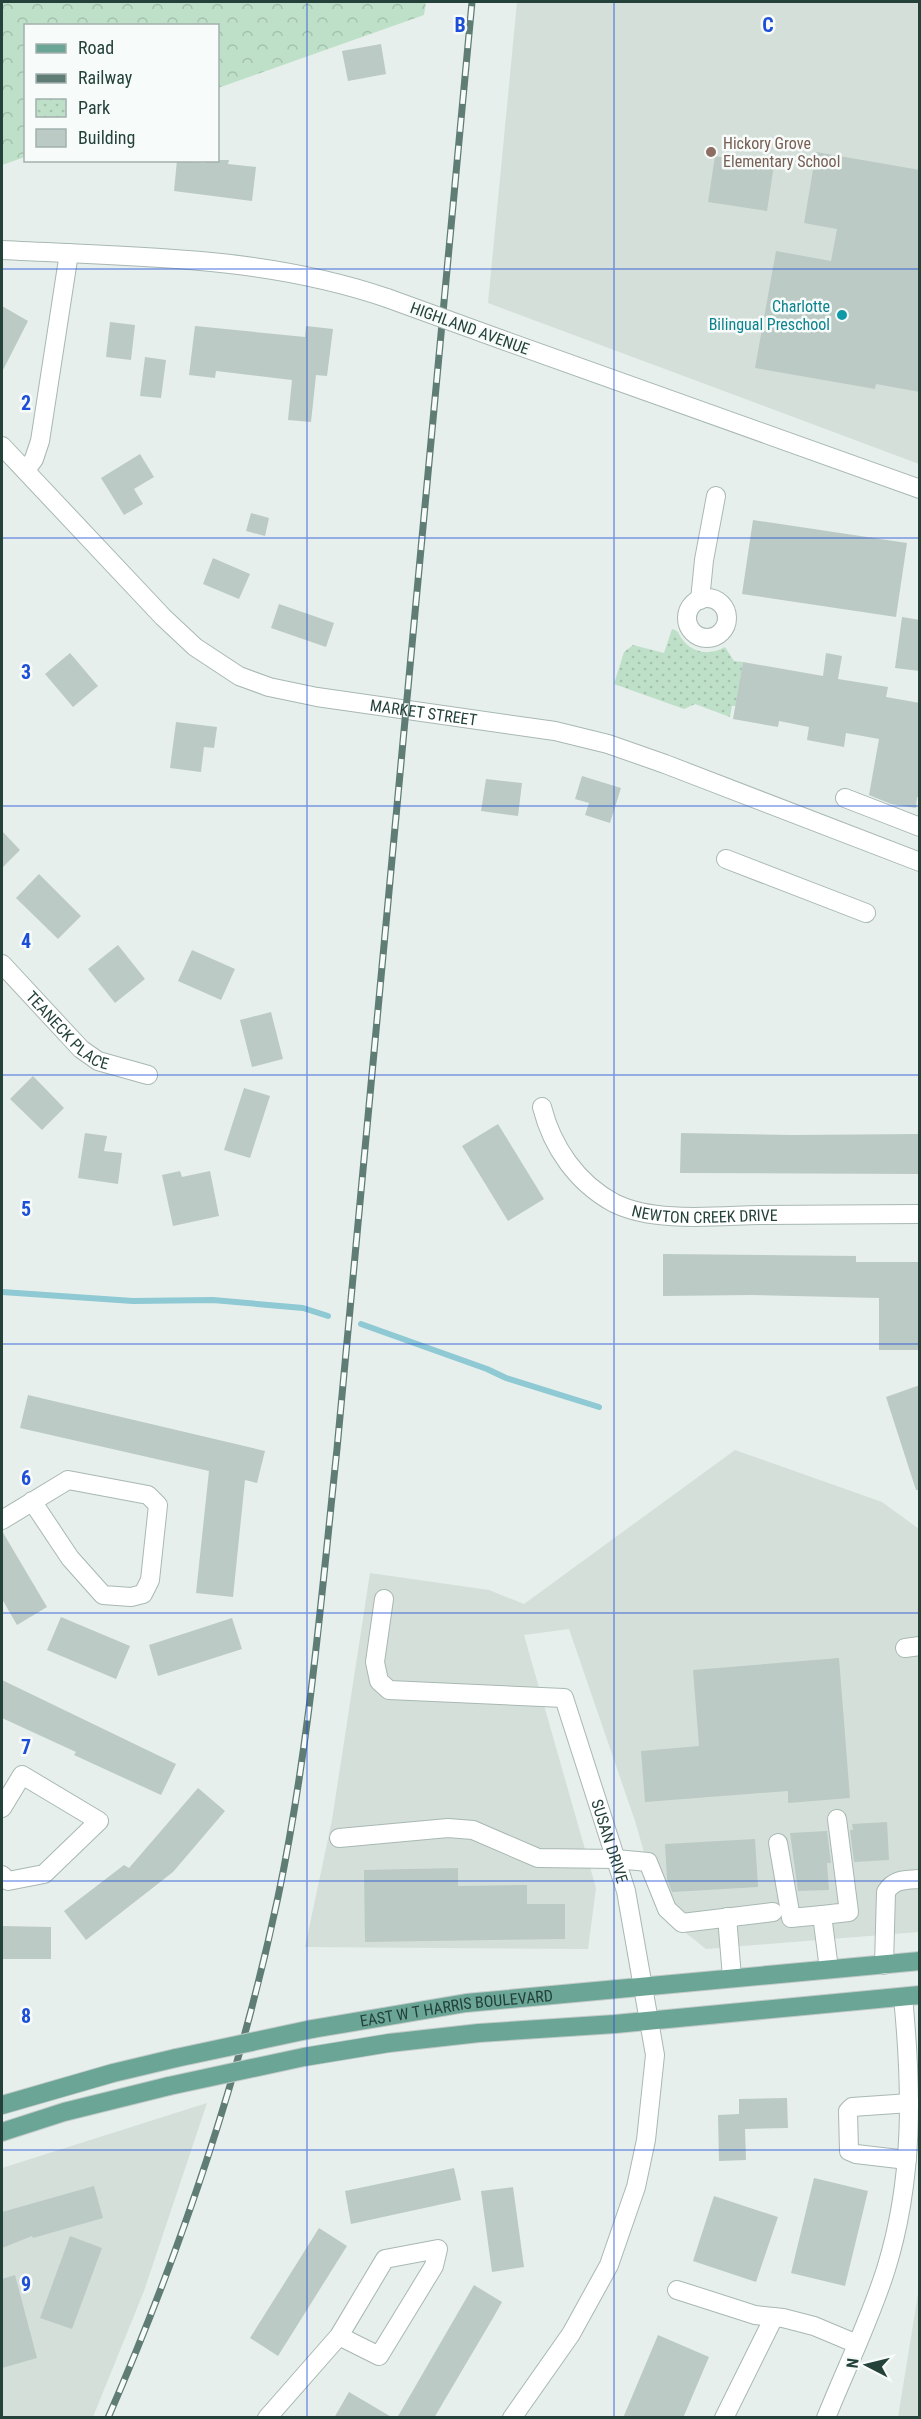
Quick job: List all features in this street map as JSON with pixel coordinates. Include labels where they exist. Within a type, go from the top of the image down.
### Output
[{"type":"main road","name":"EAST W T HARRIS BOULEVARD","points":[[2,2105],[176,2058],[312,2029],[466,2003],[920,1961]]},
{"type":"main road","name":"EAST W T HARRIS BOULEVARD","points":[[2,2132],[64,2112],[169,2086],[304,2057],[389,2043],[479,2033],[650,2021],[911,1996]]},
{"type":"street","name":"HIGHLAND AVENUE","points":[[2,250],[194,260],[266,267],[349,285],[920,489]]},
{"type":"street","points":[[26,470],[34,459],[40,441],[69,253]]},
{"type":"street","name":"MARKET STREET","points":[[2,446],[163,617],[195,646],[239,676],[269,687],[317,697],[555,731],[608,744],[920,862]]},
{"type":"street","points":[[700,600],[704,560],[716,496]]},
{"type":"street","points":[[845,798],[920,827]]},
{"type":"street","points":[[726,859],[866,913]]},
{"type":"street","name":"TEANECK PLACE","points":[[2,964],[81,1049],[98,1061],[148,1075]]},
{"type":"street","name":"NEWTON CREEK DRIVE","points":[[542,1107],[553,1139],[573,1170],[591,1187],[615,1203],[638,1211],[682,1216],[920,1214]]},
{"type":"street","points":[[2,1520],[32,1501],[68,1480],[148,1495],[159,1505],[150,1580],[143,1594],[131,1597],[103,1595],[70,1558],[32,1501]]},
{"type":"street","name":"SUSAN DRIVE","points":[[384,1599],[375,1662],[379,1681],[389,1690],[564,1698],[626,1891],[650,2021],[655,2055],[646,2140],[628,2213],[609,2265],[587,2307],[571,2334],[512,2418]]},
{"type":"street","points":[[2,1808],[22,1775],[99,1821],[44,1874],[8,1881],[2,1875]]},
{"type":"street","points":[[778,1843],[790,1918],[849,1912],[837,1819]]},
{"type":"street","points":[[339,1838],[448,1828],[474,1830],[538,1858],[616,1859],[648,1862],[667,1909],[682,1923],[772,1912]]},
{"type":"street","points":[[884,1965],[886,1893],[891,1884],[903,1880],[920,1879]]},
{"type":"street","points":[[822,1916],[829,1969]]},
{"type":"street","points":[[727,1917],[732,1977]]},
{"type":"street","points":[[826,2418],[886,2269],[903,2195],[910,2103],[911,1996]]},
{"type":"street","points":[[907,2160],[856,2154],[849,2151],[848,2111],[852,2107],[910,2103]]},
{"type":"street","points":[[267,2418],[339,2336],[385,2259],[438,2249],[434,2266],[379,2356],[339,2336]]},
{"type":"street","points":[[676,2290],[742,2311],[814,2326],[857,2344]]},
{"type":"street","points":[[724,2418],[774,2317]]},
{"type":"shaded area","name":"Hickory Grove Elementary School","points":[[517,2],[919,2],[919,464],[488,303]]},
{"type":"shaded area","points":[[735,1450],[882,1502],[919,1529],[919,1932],[706,1949],[662,1914],[635,1821],[569,1629],[524,1635],[596,1888],[588,1949],[305,1947],[332,1820],[370,1573],[489,1590],[524,1604]]},
{"type":"shaded area","points":[[207,2103],[144,2291],[93,2417],[2,2417],[2,2168]]},
{"type":"shaded area","points":[[919,2288],[919,2417],[898,2417]]},
{"type":"green space","points":[[2,2],[426,2],[424,15],[219,88],[219,24],[24,24],[24,157],[2,165]]},
{"type":"green space","points":[[672,629],[677,631],[686,644],[696,650],[713,652],[725,647],[734,661],[743,662],[736,706],[732,706],[730,717],[695,704],[684,709],[614,684],[624,652],[633,645],[664,653]]},
{"type":"building","points":[[381,44],[386,74],[348,81],[342,51]]},
{"type":"building","name":"Charlotte Bilingual Preschool","points":[[816,152],[920,170],[920,392],[876,384],[875,389],[755,368],[776,251],[831,261],[837,229],[804,223]]},
{"type":"building","points":[[715,156],[774,165],[767,211],[708,202]]},
{"type":"building","points":[[229,160],[228,164],[256,167],[252,201],[174,191],[177,162],[205,163]]},
{"type":"building","points":[[2,306],[28,321],[2,372]]},
{"type":"building","points":[[110,322],[135,325],[131,360],[106,357]]},
{"type":"building","points":[[195,326],[305,337],[306,326],[333,329],[327,376],[316,375],[311,422],[288,420],[292,380],[216,371],[215,378],[189,375]]},
{"type":"building","points":[[145,357],[166,360],[161,398],[140,396]]},
{"type":"building","points":[[140,454],[154,477],[134,489],[143,504],[124,515],[101,478]]},
{"type":"building","points":[[251,513],[269,518],[265,536],[246,531]]},
{"type":"building","points":[[753,520],[907,543],[896,617],[742,594]]},
{"type":"building","points":[[213,558],[250,574],[239,599],[203,584]]},
{"type":"building","points":[[279,604],[334,623],[326,647],[271,628]]},
{"type":"building","points":[[902,617],[920,620],[920,671],[895,668]]},
{"type":"building","points":[[70,653],[98,686],[73,707],[45,674]]},
{"type":"building","points":[[826,653],[842,656],[838,679],[888,687],[886,697],[920,703],[920,798],[917,797],[916,808],[891,804],[869,795],[879,739],[846,733],[844,747],[807,740],[809,727],[779,721],[778,727],[733,719],[743,662],[823,676]]},
{"type":"building","points":[[176,722],[217,727],[214,748],[204,747],[201,772],[170,768]]},
{"type":"building","points":[[582,776],[621,788],[610,823],[585,815],[589,803],[575,799]]},
{"type":"building","points":[[486,779],[522,783],[518,816],[481,811]]},
{"type":"building","points":[[2,831],[20,850],[2,868]]},
{"type":"building","points":[[39,874],[81,916],[58,939],[16,898]]},
{"type":"building","points":[[118,945],[145,979],[115,1003],[88,969]]},
{"type":"building","points":[[192,950],[235,969],[221,1000],[178,981]]},
{"type":"building","points":[[271,1012],[283,1059],[252,1067],[240,1020]]},
{"type":"building","points":[[33,1076],[64,1108],[42,1130],[10,1099]]},
{"type":"building","points":[[244,1088],[270,1096],[250,1158],[224,1150]]},
{"type":"building","points":[[498,1124],[544,1199],[508,1221],[462,1146]]},
{"type":"building","points":[[85,1133],[107,1136],[104,1151],[122,1153],[118,1184],[78,1178]]},
{"type":"building","points":[[681,1133],[920,1134],[920,1174],[680,1173]]},
{"type":"building","points":[[180,1171],[182,1177],[210,1171],[219,1216],[173,1226],[162,1175]]},
{"type":"building","points":[[663,1254],[856,1256],[856,1262],[920,1262],[920,1350],[879,1350],[879,1298],[751,1295],[663,1296]]},
{"type":"building","points":[[920,1385],[920,1490],[916,1490],[886,1397]]},
{"type":"building","points":[[28,1395],[265,1451],[257,1483],[245,1480],[233,1597],[196,1593],[209,1471],[20,1428]]},
{"type":"building","points":[[2,1531],[47,1607],[17,1625],[2,1599]]},
{"type":"building","points":[[61,1617],[130,1646],[116,1679],[47,1650]]},
{"type":"building","points":[[232,1618],[242,1649],[158,1676],[149,1645]]},
{"type":"building","points":[[839,1658],[850,1798],[788,1803],[788,1791],[645,1802],[641,1751],[699,1746],[693,1670]]},
{"type":"building","points":[[2,1680],[176,1764],[161,1795],[74,1755],[76,1752],[2,1718]]},
{"type":"building","points":[[198,1788],[225,1811],[173,1872],[86,1940],[64,1911],[124,1865],[129,1868]]},
{"type":"building","points":[[887,1822],[889,1860],[854,1862],[850,1830],[853,1830],[852,1824]]},
{"type":"building","points":[[827,1831],[831,1863],[827,1863],[829,1890],[798,1891],[790,1833]]},
{"type":"building","points":[[755,1839],[758,1887],[672,1892],[667,1879],[665,1844]]},
{"type":"building","points":[[458,1868],[458,1886],[527,1885],[527,1904],[565,1904],[565,1939],[365,1942],[364,1870]]},
{"type":"building","points":[[2,1926],[51,1927],[51,1959],[2,1959]]},
{"type":"building","points":[[787,2098],[788,2128],[745,2129],[746,2160],[719,2161],[718,2115],[739,2114],[739,2099]]},
{"type":"building","points":[[454,2168],[461,2200],[351,2224],[345,2191]]},
{"type":"building","points":[[814,2178],[868,2191],[845,2286],[791,2273]]},
{"type":"building","points":[[94,2186],[103,2218],[33,2238],[32,2236],[2,2248],[2,2212]]},
{"type":"building","points":[[513,2187],[524,2267],[492,2272],[481,2191]]},
{"type":"building","points":[[714,2196],[778,2217],[756,2282],[693,2261]]},
{"type":"building","points":[[319,2228],[347,2246],[278,2356],[250,2338]]},
{"type":"building","points":[[70,2236],[102,2248],[72,2329],[40,2318]]},
{"type":"building","points":[[15,2275],[37,2358],[2,2368],[2,2279]]},
{"type":"building","points":[[474,2285],[502,2302],[493,2318],[434,2418],[397,2418]]},
{"type":"building","points":[[658,2335],[709,2357],[683,2418],[623,2418]]},
{"type":"building","points":[[349,2392],[366,2402],[393,2418],[334,2418]]},
{"type":"waterway","points":[[2,1292],[133,1301],[213,1300],[303,1308],[328,1316]]},
{"type":"waterway","points":[[361,1324],[487,1369],[506,1378],[599,1407]]},
{"type":"railway","points":[[108,2418],[184,2227],[227,2097],[263,1964],[289,1842],[298,1786],[313,1674],[337,1449],[472,2]]},
{"type":"place","name":"Hickory Grove Elementary School","points":[[711,152]]},
{"type":"place","name":"Charlotte Bilingual Preschool","points":[[842,315]]}]
